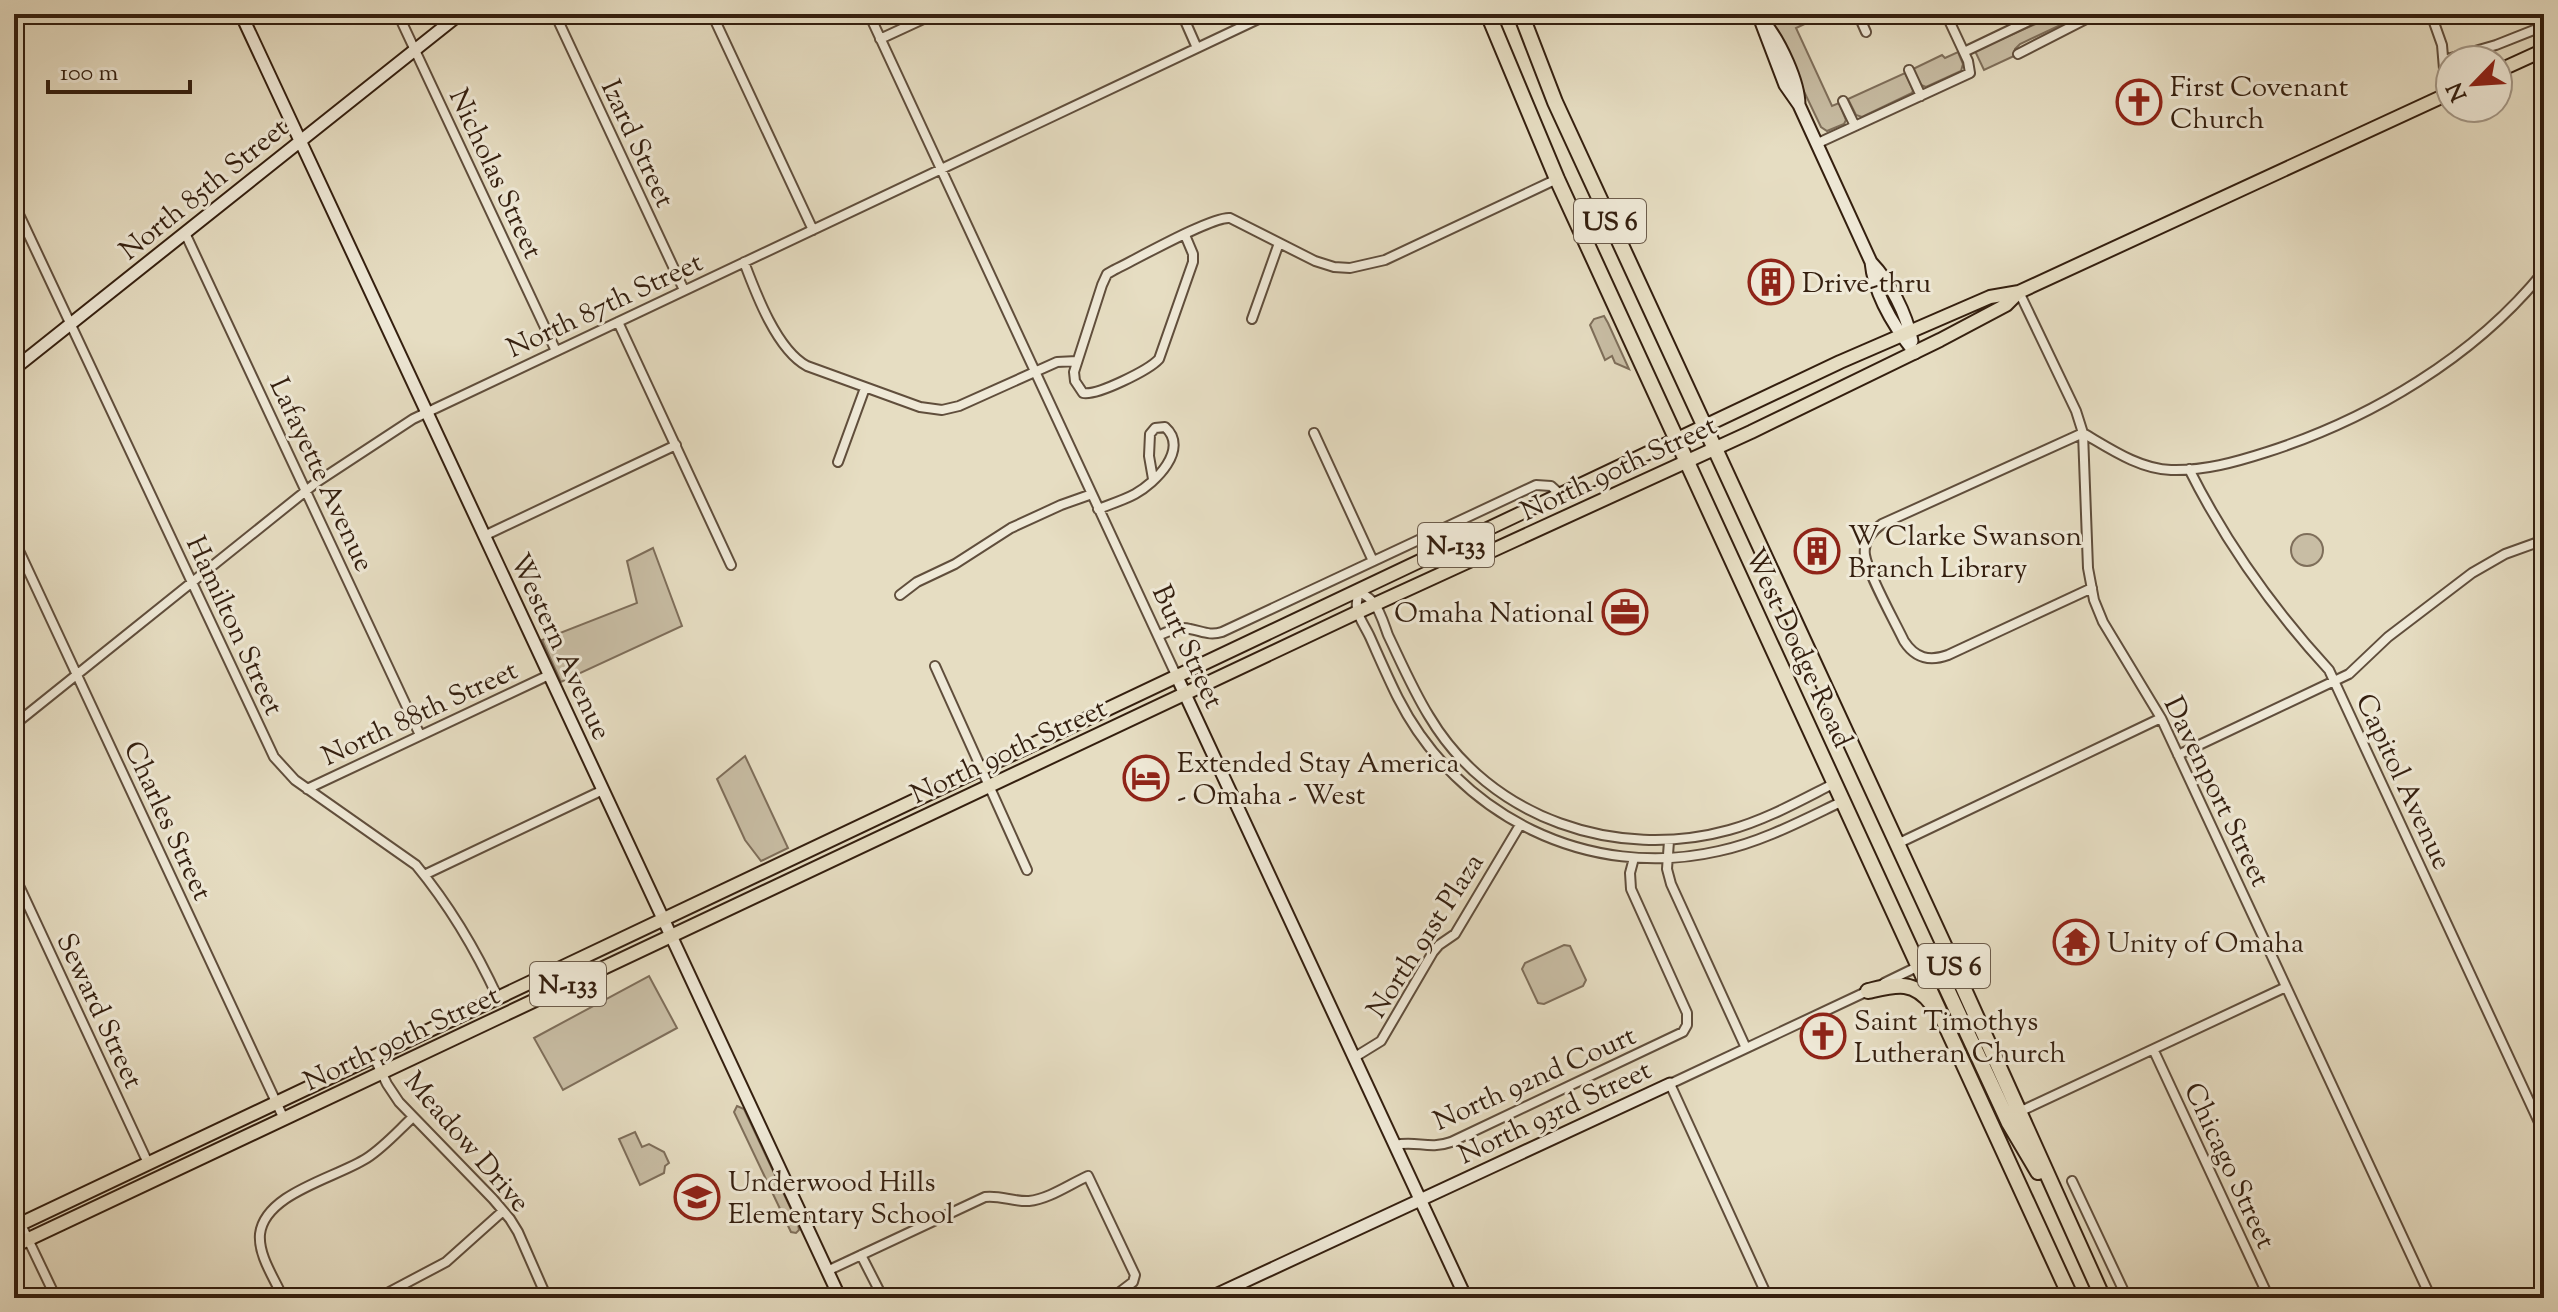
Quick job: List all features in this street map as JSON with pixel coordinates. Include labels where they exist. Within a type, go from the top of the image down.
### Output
[{"type":"highway","name":"West Dodge Road","points":[[1488,14],[1557,179],[2071,1298]]},
{"type":"highway","name":"West Dodge Road","points":[[1521,14],[1555,102],[2103,1298]]},
{"type":"highway","points":[[1919,966],[1932,965],[1940,974],[2009,1123],[2057,1198]]},
{"type":"highway","points":[[1868,991],[1893,986],[1912,987],[1927,998],[1946,1026]]},
{"type":"main road","points":[[2514,64],[2544,50]]},
{"type":"main road","name":"North 90th Street","points":[[17,1225],[1704,426],[1905,333],[1995,295],[2019,292],[2434,100]]},
{"type":"main road","name":"North 90th Street","points":[[14,1246],[1374,604],[1714,449],[1915,353],[2003,307],[2019,292]]},
{"type":"street","name":"Western Avenue","points":[[241,14],[840,1298]]},
{"type":"street","name":"Nicholas Street","points":[[398,14],[556,351]]},
{"type":"street","name":"North 85th Street","points":[[14,369],[460,14]]},
{"type":"street","name":"Izard Street","points":[[555,14],[684,290]]},
{"type":"street","points":[[712,14],[813,230]]},
{"type":"street","name":"Burt Street","points":[[869,14],[1466,1298]]},
{"type":"street","points":[[880,39],[934,14]]},
{"type":"street","points":[[1182,14],[1197,48]]},
{"type":"street","name":"North 87th Street","points":[[14,725],[306,491],[413,419],[1269,14]]},
{"type":"street","points":[[1858,14],[1866,32]]},
{"type":"street","points":[[1964,52],[2037,18],[2036,14]]},
{"type":"street","points":[[2018,54],[2096,14]]},
{"type":"street","points":[[2431,14],[2442,44]]},
{"type":"street","points":[[1758,16],[1771,32],[1785,59],[1798,91],[1799,105],[1816,144],[1871,262],[1887,281],[1915,353]]},
{"type":"street","points":[[1816,144],[1970,73],[1948,18],[1962,16]]},
{"type":"street","points":[[2499,44],[2544,26]]},
{"type":"street","points":[[1909,70],[1921,96]]},
{"type":"street","points":[[1843,101],[1855,126]]},
{"type":"street","points":[[1185,235],[1193,262],[1156,362],[1094,393],[1080,391],[1074,377],[1077,361],[1107,274],[1185,235],[1215,220],[1228,217],[1326,266],[1350,268],[1385,260],[1557,179]]},
{"type":"street","name":"Hamilton Street","points":[[16,208],[274,757],[286,773],[405,856],[424,875],[476,953],[498,998]]},
{"type":"street","name":"Lafayette Avenue","points":[[185,233],[420,735]]},
{"type":"street","points":[[1252,319],[1279,243]]},
{"type":"street","points":[[744,262],[779,339],[792,356],[807,366],[920,407],[942,410],[959,406],[1035,371],[1062,361],[1077,361]]},
{"type":"street","points":[[2092,588],[1943,657],[1930,659],[1915,655],[1904,641],[1866,560],[1865,550],[1876,528],[1888,521],[2083,433],[2144,465],[2172,470],[2210,467],[2279,448],[2341,423],[2392,396],[2477,337],[2544,271]]},
{"type":"street","name":"Davenport Street","points":[[2019,292],[2076,411],[2083,433],[2086,543],[2094,600],[2109,634],[2161,718],[2431,1298]]},
{"type":"street","points":[[618,322],[731,565]]},
{"type":"street","points":[[838,462],[865,388]]},
{"type":"street","points":[[1098,509],[1133,495],[1153,479],[1167,465],[1174,441],[1165,427],[1155,428],[1150,434],[1149,456],[1153,479]]},
{"type":"street","points":[[1314,433],[1373,561]]},
{"type":"street","points":[[484,536],[676,445]]},
{"type":"street","name":"Capitol Avenue","points":[[2189,469],[2264,594],[2329,670],[2544,1133]]},
{"type":"street","points":[[1158,636],[1176,628],[1206,634],[1222,632],[1536,485],[1551,486],[1561,495]]},
{"type":"street","points":[[900,595],[1011,528],[1092,494]]},
{"type":"street","name":"Charles Street","points":[[14,540],[284,1119]]},
{"type":"street","points":[[2178,755],[2349,674],[2388,637],[2472,573],[2505,554],[2544,540]]},
{"type":"street","points":[[1358,591],[1374,604],[1430,719],[1453,750],[1480,777],[1526,809],[1564,825],[1614,838],[1669,841],[1732,830],[1835,783]]},
{"type":"street","points":[[1358,591],[1358,612],[1405,711],[1423,740],[1467,789],[1520,825],[1575,848],[1634,858],[1667,859],[1737,847],[1843,801]]},
{"type":"street","points":[[935,666],[1027,870]]},
{"type":"street","name":"North 88th Street","points":[[307,789],[549,675]]},
{"type":"street","points":[[1897,844],[2161,718]]},
{"type":"street","points":[[424,875],[603,790]]},
{"type":"street","name":"North 91st Plaza","points":[[1355,1057],[1381,1041],[1433,952],[1455,934],[1520,825]]},
{"type":"street","points":[[1732,830],[1737,847]]},
{"type":"street","points":[[1669,841],[1669,880],[1746,1048]]},
{"type":"street","name":"North 92nd Court","points":[[1395,1145],[1413,1143],[1436,1147],[1451,1142],[1675,1037],[1686,1028],[1687,1013],[1631,889],[1630,873],[1634,858]]},
{"type":"street","name":"Seward Street","points":[[14,875],[148,1163]]},
{"type":"street","name":"North 93rd Street","points":[[1214,1297],[1919,966]]},
{"type":"street","points":[[2019,1112],[2286,987]]},
{"type":"street","name":"Chicago Street","points":[[2154,1051],[2269,1298]]},
{"type":"street","name":"Meadow Drive","points":[[374,1057],[392,1093],[503,1211],[516,1229],[547,1298]]},
{"type":"street","points":[[1670,1084],[1768,1298]]},
{"type":"street","points":[[283,1298],[264,1256],[260,1234],[263,1222],[273,1207],[369,1157],[413,1117]]},
{"type":"street","points":[[827,1271],[985,1197],[994,1195],[1029,1201],[1088,1176],[1135,1275],[1133,1282],[1112,1298]]},
{"type":"street","points":[[2072,1181],[2127,1298]]},
{"type":"street","points":[[14,1210],[17,1225],[28,1239],[56,1298]]},
{"type":"street","points":[[378,1298],[446,1262],[503,1211]]},
{"type":"street","points":[[861,1255],[883,1298]]},
{"type":"shaded area","points":[[1767,14],[1826,14],[1796,28],[1832,106],[1839,103],[1846,120],[1844,124],[1827,131],[1821,127]]},
{"type":"shaded area","points":[[2042,14],[2084,14],[2020,44],[2014,56],[1984,70],[1975,51],[2038,23]]},
{"type":"shaded area","points":[[1958,52],[1963,64],[1961,71],[1926,87],[1921,85],[1913,69],[1942,55],[1945,58]]},
{"type":"shaded area","points":[[1905,73],[1912,93],[1862,117],[1856,115],[1848,99]]},
{"type":"shaded area","points":[[1604,316],[1629,369],[1615,363],[1612,356],[1605,360],[1590,325],[1594,319]]},
{"type":"shaded area","points":[[2307,534],[2318,539],[2323,550],[2318,561],[2307,566],[2296,561],[2291,550],[2296,539]]},
{"type":"shaded area","points":[[653,548],[682,626],[561,682],[542,640],[637,603],[627,561]]},
{"type":"shaded area","points":[[745,756],[788,848],[761,861],[745,840],[717,779]]},
{"type":"shaded area","points":[[1564,945],[1570,946],[1586,980],[1583,986],[1544,1004],[1538,1003],[1522,969],[1525,963]]},
{"type":"shaded area","points":[[649,976],[677,1028],[563,1090],[534,1038]]},
{"type":"shaded area","points":[[737,1106],[744,1109],[798,1224],[796,1233],[791,1232],[734,1112]]},
{"type":"shaded area","points":[[635,1132],[642,1147],[649,1144],[664,1152],[669,1163],[664,1173],[640,1185],[619,1139]]},
{"type":"waterway","points":[[14,73],[25,14]]},
{"type":"place","name":"First Covenant Church","points":[[2139,102]]},
{"type":"place","name":"Drive-thru","points":[[1771,282]]},
{"type":"place","name":"W Clarke Swanson Branch Library","points":[[1817,551]]},
{"type":"place","name":"Omaha National","points":[[1625,612]]},
{"type":"place","name":"Extended Stay America - Omaha - West","points":[[1146,778]]},
{"type":"place","name":"Unity of Omaha","points":[[2076,942]]},
{"type":"place","name":"Saint Timothys Lutheran Church","points":[[1823,1036]]},
{"type":"place","name":"Underwood Hills Elementary School","points":[[697,1197]]}]
